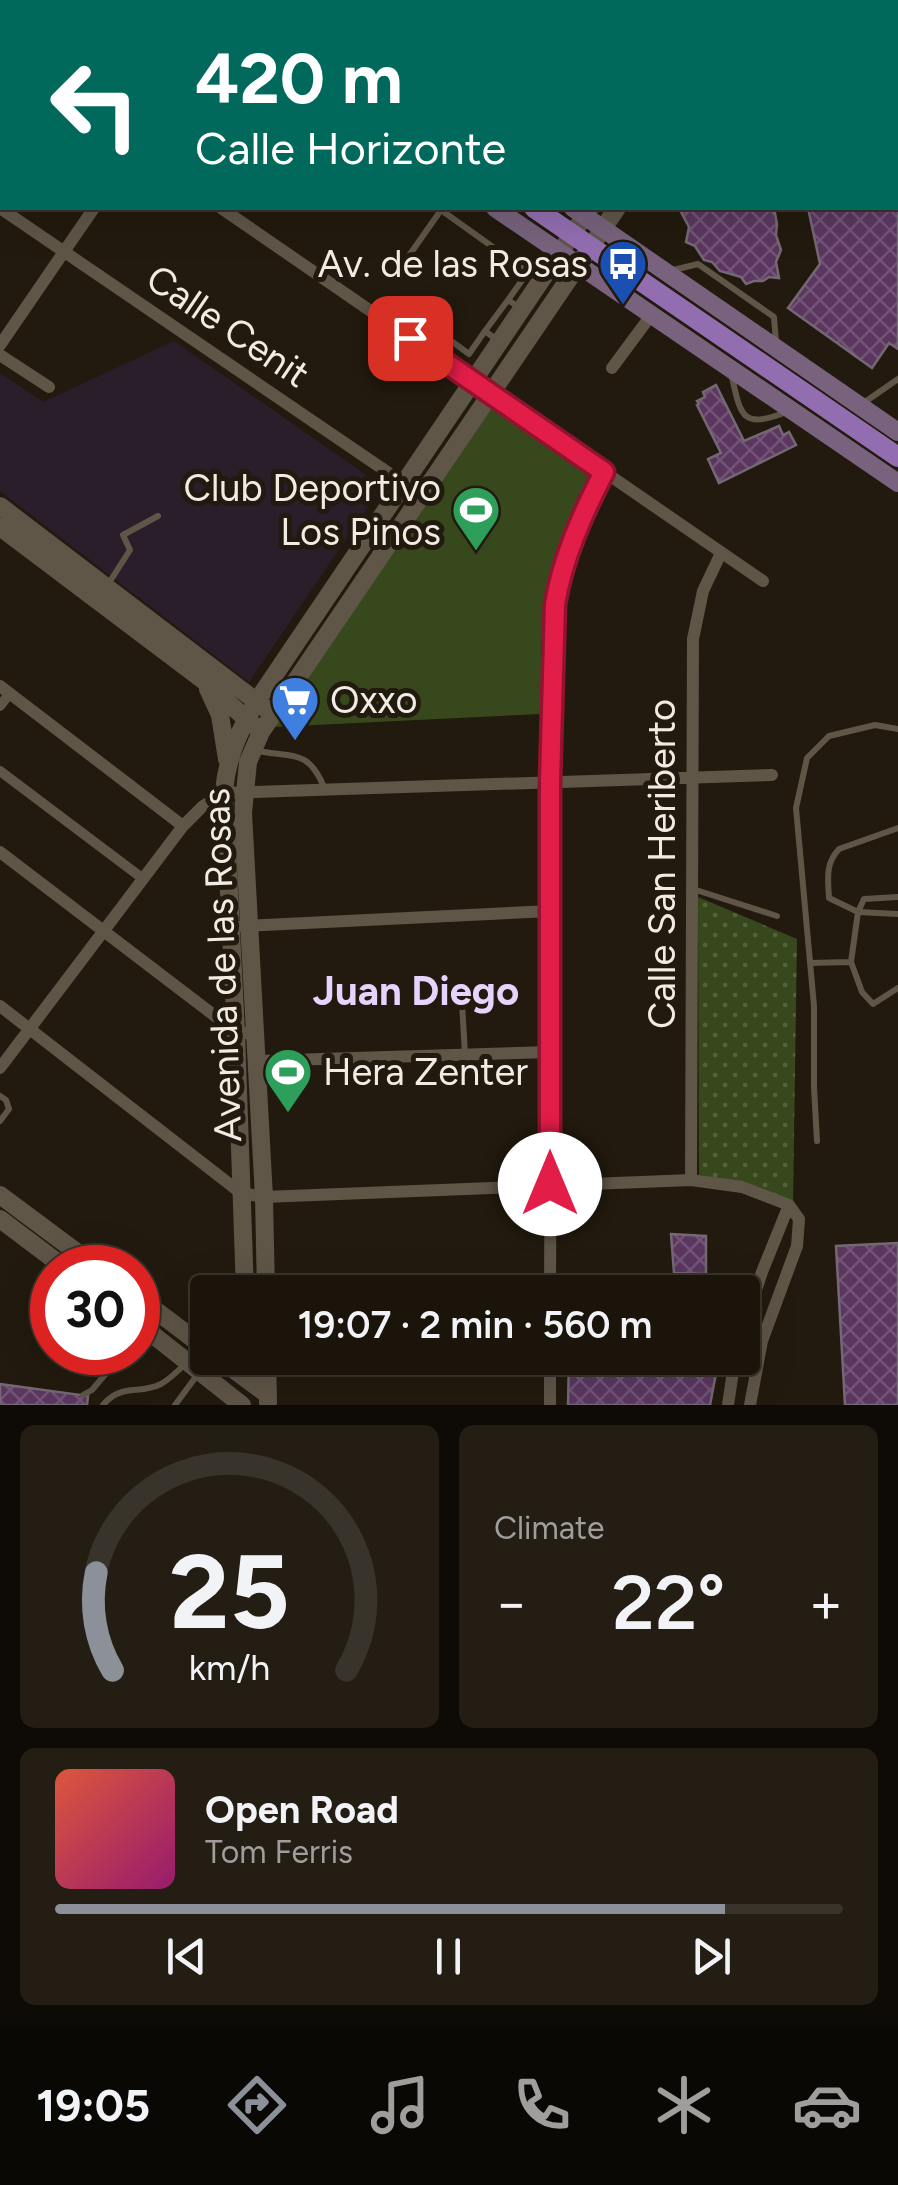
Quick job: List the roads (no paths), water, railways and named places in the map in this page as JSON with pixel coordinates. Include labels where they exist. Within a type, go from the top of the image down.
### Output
[{"type":"main road","points":[[502,210],[582,232],[898,457]]},
{"type":"main road","points":[[538,210],[666,272],[898,432]]},
{"type":"main road","points":[[582,232],[652,314],[898,483]]},
{"type":"street","name":"Calle Cenit","points":[[3,210],[421,495]]},
{"type":"street","points":[[0,345],[93,210]]},
{"type":"street","points":[[224,210],[763,581]]},
{"type":"street","name":"Avenida de las Rosas","points":[[244,1275],[241,1193],[246,1033],[240,927],[224,793],[228,762],[256,701],[473,382],[493,337],[534,277],[582,232],[615,210]]},
{"type":"street","name":"Avenida de las Rosas","points":[[240,927],[243,792],[257,741],[490,393],[582,232]]},
{"type":"street","points":[[612,368],[652,314]]},
{"type":"street","points":[[0,355],[49,387]]},
{"type":"street","points":[[550,1275],[552,634],[559,581],[576,530],[604,472]]},
{"type":"street","points":[[0,506],[273,714]]},
{"type":"street","points":[[0,526],[203,680],[246,718],[257,741]]},
{"type":"street","name":"Calle San Heriberto","points":[[691,1180],[693,638],[703,591],[721,552]]},
{"type":"street","points":[[203,680],[220,715],[228,762]]},
{"type":"street","points":[[0,706],[5,690],[183,826]]},
{"type":"street","points":[[0,771],[142,878]]},
{"type":"street","points":[[0,1068],[183,826],[202,806],[224,793],[772,776]]},
{"type":"street","points":[[0,852],[246,1033]]},
{"type":"street","points":[[240,927],[550,911]]},
{"type":"street","points":[[0,1006],[241,1193],[264,1196],[691,1180],[742,1187],[790,1206],[799,1219],[798,1246],[756,1363],[750,1405]]},
{"type":"street","name":"Avenida de las Rosas","points":[[246,1033],[256,1061],[266,1275]]},
{"type":"street","points":[[256,1061],[550,1052]]},
{"type":"street","points":[[0,1194],[68,1245]]},
{"type":"street","points":[[756,1275],[790,1206]]},
{"type":"street","points":[[0,1218],[35,1245]]},
{"type":"street","points":[[760,1299],[775,1304]]},
{"type":"street","points":[[160,1314],[190,1336]]},
{"type":"street","points":[[160,1343],[190,1364]]},
{"type":"street","points":[[205,1375],[246,1405]]},
{"type":"street","points":[[240,1375],[273,1402]]},
{"type":"street","points":[[246,1405],[248,1375]]},
{"type":"street","points":[[269,1375],[273,1402]]},
{"type":"street","points":[[550,1375],[550,1405]]},
{"type":"street","points":[[728,1405],[733,1375]]},
{"type":"lane","points":[[408,257],[440,210]]},
{"type":"lane","points":[[442,210],[534,277]]},
{"type":"lane","points":[[427,323],[469,354],[493,337]]},
{"type":"lane","points":[[730,367],[738,407],[746,417],[767,420],[791,410]]},
{"type":"lane","points":[[860,406],[898,379]]},
{"type":"lane","points":[[106,587],[130,550],[123,535],[158,516]]},
{"type":"lane","points":[[817,1141],[814,1006],[796,808],[807,758],[829,736],[875,725],[898,729]]},
{"type":"lane","points":[[257,741],[271,753],[302,758],[320,776],[325,788]]},
{"type":"lane","points":[[898,828],[839,849],[827,871],[829,898],[858,912],[898,914]]},
{"type":"lane","points":[[692,888],[777,916]]},
{"type":"lane","points":[[898,897],[864,899],[858,912],[851,962],[862,992],[873,1004],[898,988]]},
{"type":"lane","points":[[810,963],[851,962]]},
{"type":"lane","points":[[461,986],[465,1055]]},
{"type":"lane","points":[[0,1096],[9,1109],[0,1120]]},
{"type":"lane","points":[[102,1405],[111,1395],[146,1389],[190,1369]]},
{"type":"lane","points":[[83,1395],[105,1375]]},
{"type":"lane","points":[[175,1405],[190,1375]]},
{"type":"place","name":"Av. de las Rosas","points":[[623,306]]},
{"type":"place","name":"Club Deportivo Los Pinos","points":[[476,552]]},
{"type":"place","name":"Oxxo","points":[[295,742]]},
{"type":"place","name":"Hera Zenter","points":[[288,1114]]},
{"type":"district","name":"Juan Diego","points":[[416,991]]}]
